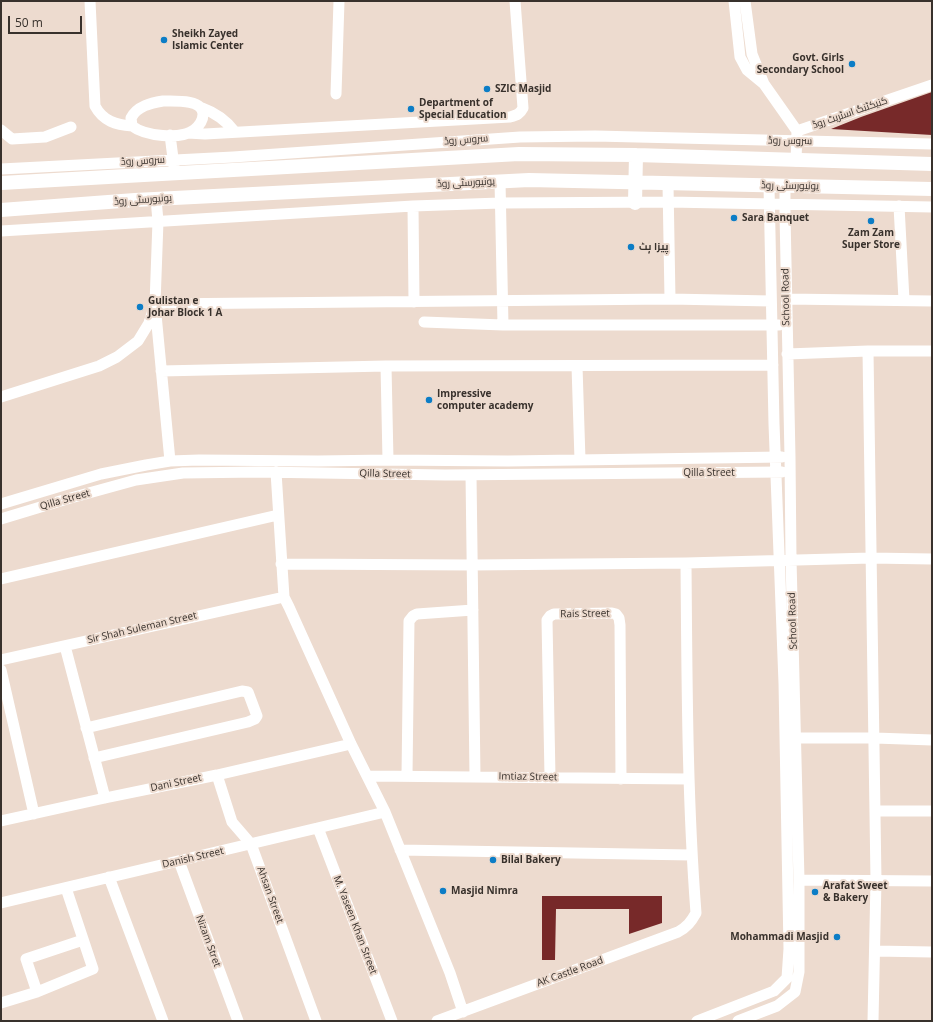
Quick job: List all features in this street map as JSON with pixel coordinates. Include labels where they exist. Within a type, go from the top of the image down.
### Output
[{"type":"main road","points":[[1,183],[39,174],[174,167],[519,154],[932,164]]},
{"type":"main road","points":[[634,202],[636,156]]},
{"type":"main road","name":"یونیورسٹی روڈ","points":[[1,210],[156,199],[529,180],[932,189]]},
{"type":"street","points":[[90,1],[95,106],[99,113],[108,120],[119,125],[132,126],[149,134],[170,135],[517,116],[524,108],[515,1]]},
{"type":"street","points":[[336,94],[339,1]]},
{"type":"street","points":[[734,1],[740,57],[747,70],[764,84]]},
{"type":"street","points":[[746,1],[752,54],[764,84],[783,111],[796,136],[796,161]]},
{"type":"street","name":"کنیکٹنگ اسٹریٹ روڈ","points":[[796,136],[932,84]]},
{"type":"street","points":[[132,126],[131,118],[138,109],[150,104],[178,101],[194,104],[217,115],[235,132]]},
{"type":"street","points":[[188,133],[201,123],[203,118],[202,108]]},
{"type":"street","points":[[1,130],[7,139],[45,137],[71,127]]},
{"type":"street","points":[[170,135],[174,167]]},
{"type":"street","name":"سروس روڈ","points":[[174,167],[520,137],[796,136],[932,144]]},
{"type":"street","points":[[636,156],[637,137]]},
{"type":"street","points":[[1,169],[39,174]]},
{"type":"street","points":[[500,181],[503,325]]},
{"type":"street","points":[[668,184],[670,300]]},
{"type":"street","name":"School Road","points":[[738,1021],[777,1006],[795,992],[799,972],[794,934],[775,457],[769,186]]},
{"type":"street","name":"School Road","points":[[697,1021],[774,992],[787,978],[794,934],[799,880],[787,354],[786,186]]},
{"type":"street","points":[[156,199],[158,222],[154,304],[162,371],[170,462]]},
{"type":"street","points":[[1,231],[413,206],[500,203],[669,202],[932,207]]},
{"type":"street","points":[[413,206],[414,302]]},
{"type":"street","points":[[899,206],[904,300]]},
{"type":"street","points":[[786,299],[932,301]]},
{"type":"street","points":[[154,304],[670,300],[771,301]]},
{"type":"street","points":[[1,397],[98,366],[117,357],[138,341],[148,323],[154,304]]},
{"type":"street","points":[[424,322],[503,325],[787,325]]},
{"type":"street","points":[[868,351],[876,811],[873,1021]]},
{"type":"street","points":[[787,354],[868,351],[932,351]]},
{"type":"street","points":[[162,371],[386,366],[773,365]]},
{"type":"street","points":[[386,366],[388,460]]},
{"type":"street","points":[[577,366],[580,460]]},
{"type":"street","name":"Qilla Street","points":[[1,504],[101,474],[146,465],[199,460],[580,460],[790,457]]},
{"type":"street","name":"Qilla Street","points":[[1,519],[136,480],[183,473],[276,472],[470,475],[790,471]]},
{"type":"street","points":[[276,472],[284,597],[351,744],[385,812],[450,973],[463,1012]]},
{"type":"street","points":[[101,474],[106,488]]},
{"type":"street","points":[[470,475],[475,776]]},
{"type":"street","points":[[1,579],[278,515]]},
{"type":"street","points":[[281,564],[472,565],[686,563],[791,559],[932,559]]},
{"type":"street","points":[[400,850],[691,855],[688,779],[686,563]]},
{"type":"street","name":"Sir Shah Suleman Street","points":[[1,660],[284,597]]},
{"type":"street","points":[[407,775],[409,621],[417,614],[473,610]]},
{"type":"street","name":"Rais Street","points":[[550,777],[547,620],[554,614],[612,613],[616,614],[619,618],[620,625],[620,779]]},
{"type":"street","points":[[65,646],[105,798]]},
{"type":"street","points":[[1,670],[34,814]]},
{"type":"street","points":[[86,728],[242,691],[248,692],[256,716],[255,720],[248,722],[94,758]]},
{"type":"street","points":[[796,738],[932,740]]},
{"type":"street","name":"Dani Street","points":[[1,822],[351,744]]},
{"type":"street","name":"Ahsan Street","points":[[217,775],[232,822],[251,844],[316,1021]]},
{"type":"street","name":"Imtiaz Street","points":[[367,776],[407,775],[688,779]]},
{"type":"street","points":[[876,811],[932,811]]},
{"type":"street","name":"Danish Street","points":[[1,903],[385,812]]},
{"type":"street","name":"M. Yaseen Khan Street","points":[[318,828],[392,1021]]},
{"type":"street","name":"AK Castle Road","points":[[437,1021],[678,932],[686,927],[692,921],[696,913],[691,855]]},
{"type":"street","name":"Nizam Stret","points":[[179,861],[238,1021]]},
{"type":"street","points":[[110,877],[163,1021]]},
{"type":"street","points":[[799,880],[932,881]]},
{"type":"street","points":[[1,1003],[37,992],[93,970],[66,888]]},
{"type":"street","points":[[37,992],[26,959],[83,940]]},
{"type":"street","points":[[875,951],[932,952]]},
{"type":"building","points":[[932,92],[932,135],[831,129],[861,117]]},
{"type":"building","points":[[542,896],[662,896],[662,923],[629,934],[629,909],[556,909],[555,960],[542,960]]},
{"type":"place","name":"Sheikh Zayed Islamic Center","points":[[164,40]]},
{"type":"place","name":"Govt. Girls Secondary School","points":[[852,64]]},
{"type":"place","name":"SZIC Masjid","points":[[487,89]]},
{"type":"place","name":"Department of Special Education","points":[[411,109]]},
{"type":"place","name":"Sara Banquet","points":[[734,218]]},
{"type":"place","name":"Zam Zam Super Store","points":[[871,221]]},
{"type":"place","name":"پیزا ہٹ","points":[[631,247]]},
{"type":"place","name":"Gulistan e Johar Block 1 A","points":[[140,307]]},
{"type":"place","name":"Impressive computer academy","points":[[429,400]]},
{"type":"place","name":"Bilal Bakery","points":[[493,860]]},
{"type":"place","name":"Masjid Nimra","points":[[443,891]]},
{"type":"place","name":"Arafat Sweet & Bakery","points":[[815,892]]},
{"type":"place","name":"Mohammadi Masjid","points":[[837,937]]}]
